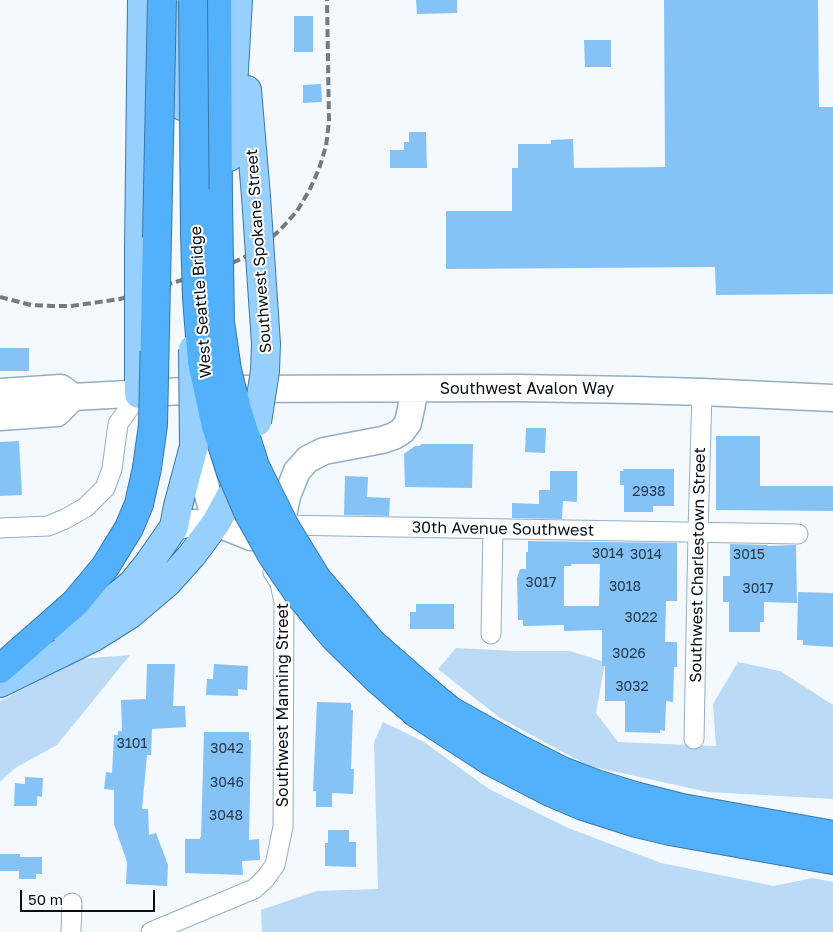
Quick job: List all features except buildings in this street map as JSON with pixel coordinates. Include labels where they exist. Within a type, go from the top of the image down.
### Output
[{"type":"highway","points":[[0,669],[75,603],[105,567],[129,528],[139,504],[147,468],[153,426],[162,0]]},
{"type":"highway","name":"West Seattle Bridge","points":[[193,0],[195,234],[202,362],[216,426],[231,472],[249,514],[272,555],[300,596],[334,637],[379,681],[426,706]]},
{"type":"highway","name":"West Seattle Bridge","points":[[217,0],[220,322],[227,370],[237,410],[255,466],[284,525],[317,579],[426,706]]},
{"type":"highway","points":[[426,706],[451,711],[562,771],[596,784],[682,808],[833,835]]},
{"type":"highway","points":[[426,706],[490,761],[550,792],[584,806],[636,823],[670,831],[833,860]]},
{"type":"main road","points":[[139,394],[142,0]]},
{"type":"main road","points":[[176,0],[188,220],[194,446],[216,523]]},
{"type":"main road","points":[[221,389],[220,329],[239,0]]},
{"type":"main road","name":"Southwest Spokane Street","points":[[0,682],[94,637],[128,615],[168,582],[192,555],[216,523],[236,486],[257,422],[265,372],[266,344],[256,196],[239,0]]},
{"type":"main road","points":[[0,392],[61,388],[73,397],[57,413],[0,417]]},
{"type":"main road","name":"Southwest Avalon Way","points":[[73,397],[221,389],[518,388],[702,392],[833,398]]},
{"type":"main road","points":[[281,525],[287,496],[296,471],[308,459],[324,450],[382,440],[402,431],[408,424],[415,389]]},
{"type":"main road","points":[[0,682],[100,610],[132,584],[174,527],[194,446]]},
{"type":"main road","points":[[174,527],[191,523],[216,523],[251,536]]},
{"type":"main road","name":"30th Avenue Southwest","points":[[251,536],[268,536],[281,525]]},
{"type":"street","name":"Southwest Charlestown Street","points":[[694,739],[702,392]]},
{"type":"street","points":[[0,528],[48,526],[86,507],[105,488],[112,469],[118,424],[139,394]]},
{"type":"street","name":"30th Avenue Southwest","points":[[281,525],[798,534]]},
{"type":"street","points":[[491,634],[493,529]]},
{"type":"street","name":"Southwest Manning Street","points":[[150,932],[254,889],[265,879],[275,865],[283,827],[284,602],[280,583],[251,536]]},
{"type":"street","points":[[71,932],[72,904]]},
{"type":"shaded area","points":[[456,648],[570,651],[605,662],[596,713],[618,742],[716,746],[713,704],[738,662],[780,671],[833,705],[833,799],[708,792],[589,766],[500,718],[438,669]]},
{"type":"shaded area","points":[[130,655],[57,745],[15,768],[0,782],[0,701],[79,659]]},
{"type":"shaded area","points":[[383,722],[424,742],[489,789],[568,828],[661,863],[774,886],[812,878],[833,882],[833,932],[262,932],[261,910],[317,891],[378,889],[374,742]]},
{"type":"railway","points":[[0,297],[31,305],[51,306],[71,306],[120,299],[221,268],[243,258],[263,245],[281,229],[297,211],[309,191],[319,169],[326,146],[329,122],[327,0]]}]
